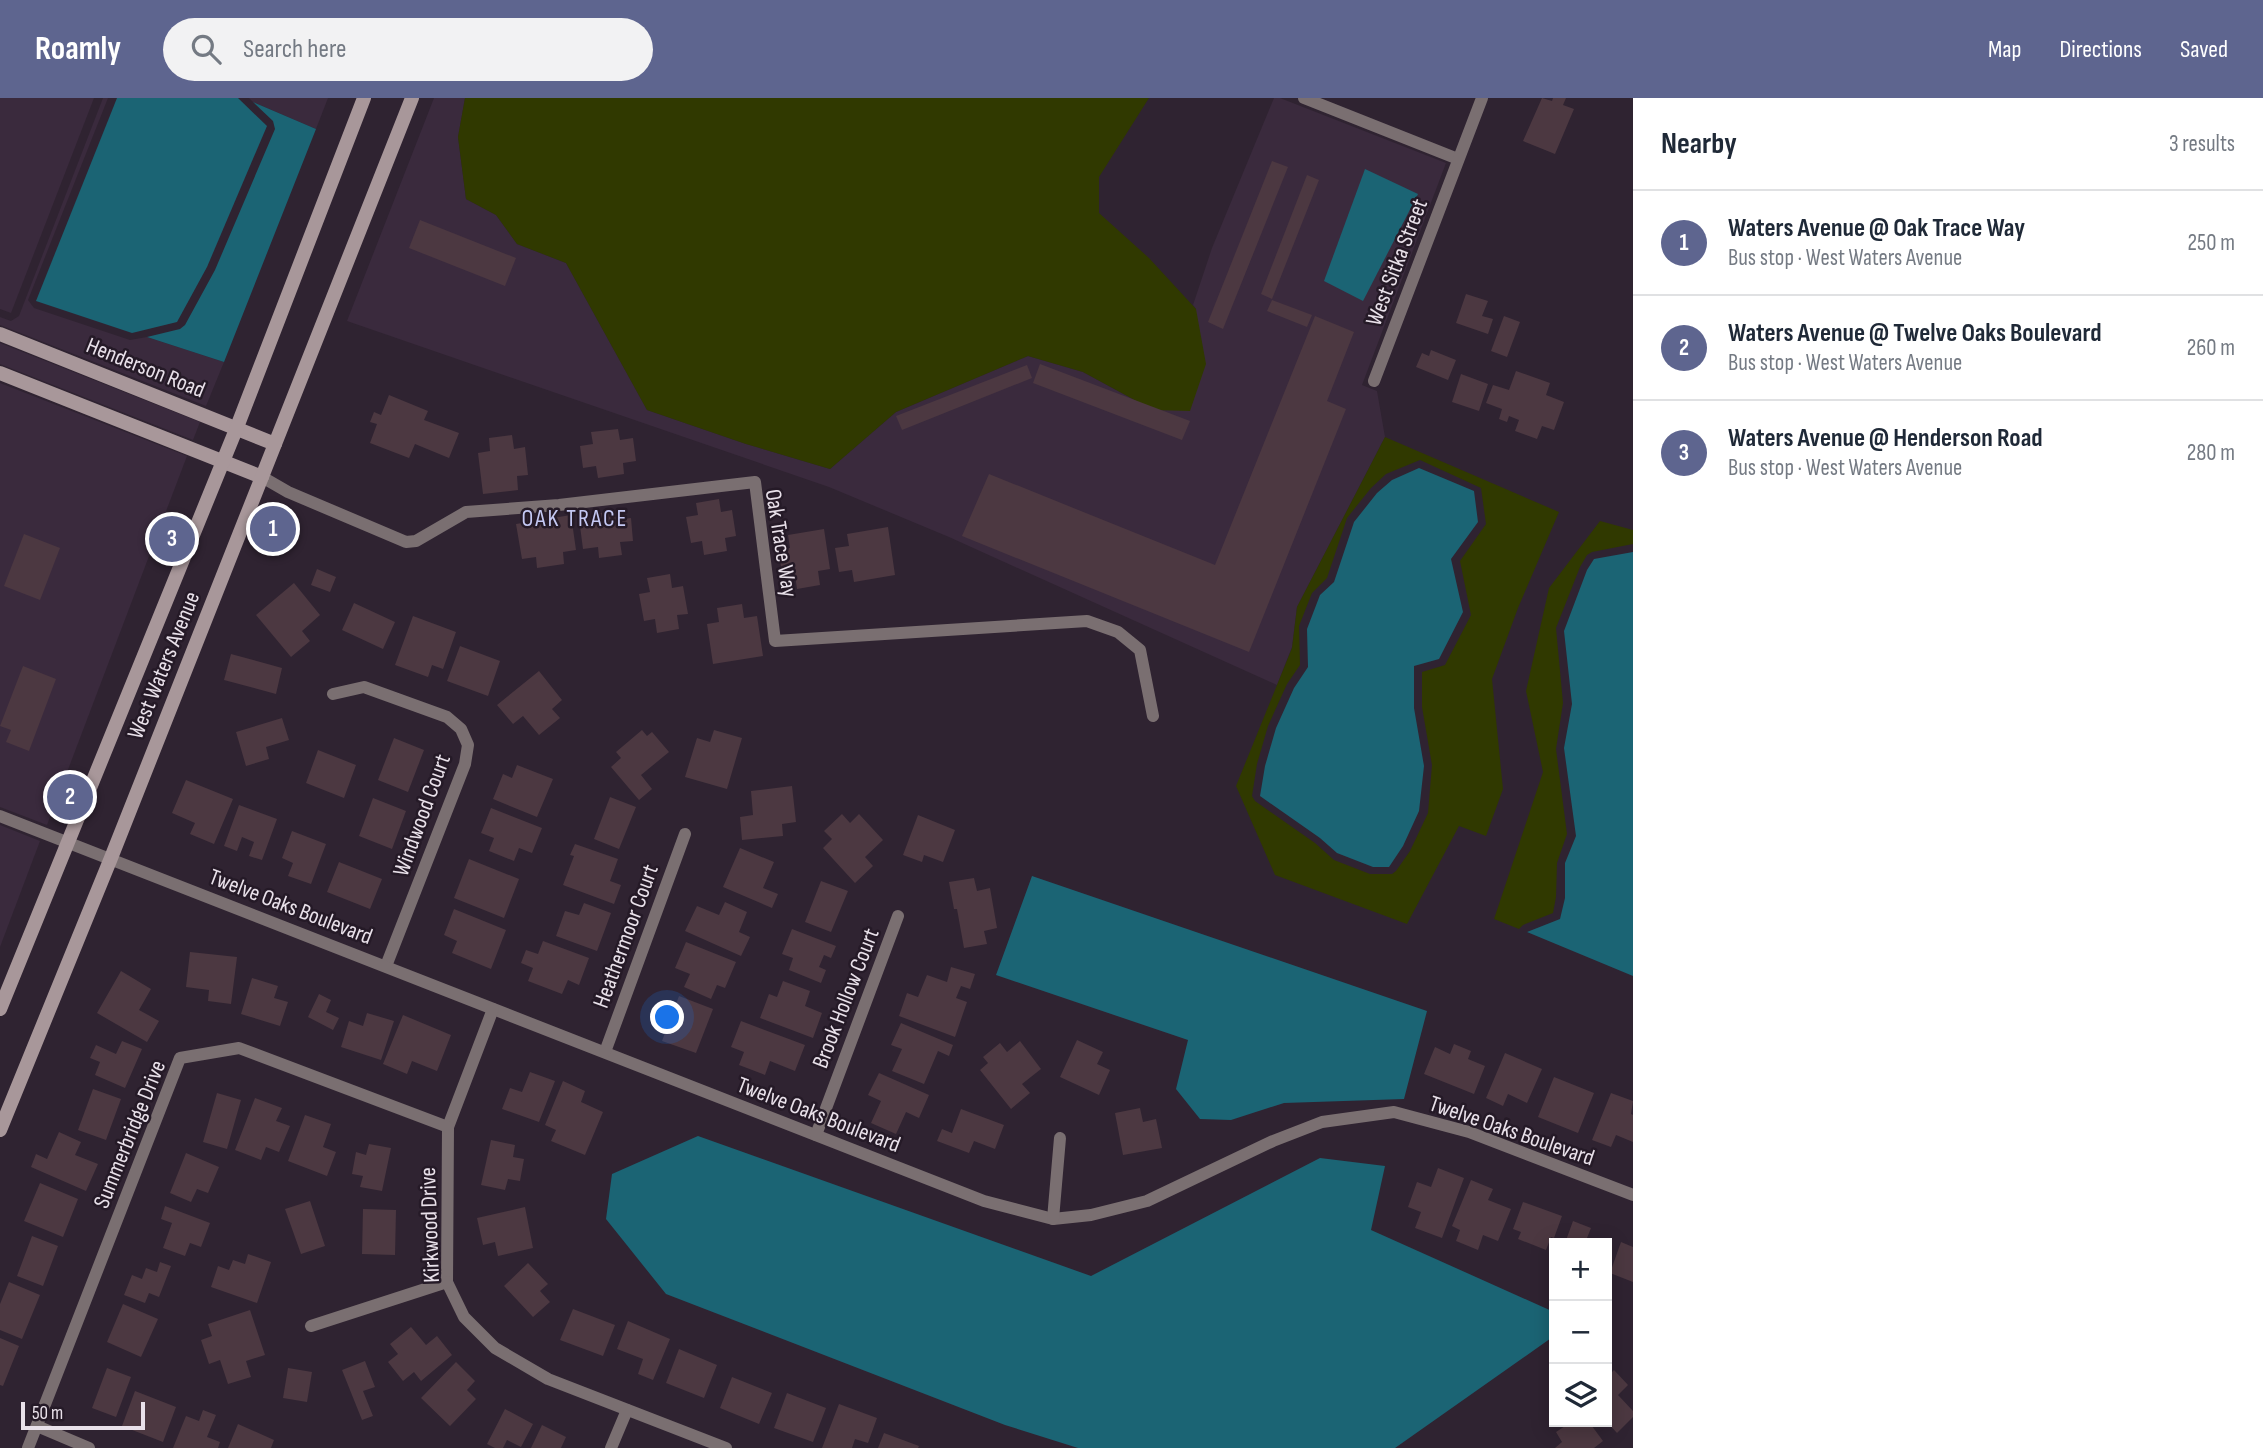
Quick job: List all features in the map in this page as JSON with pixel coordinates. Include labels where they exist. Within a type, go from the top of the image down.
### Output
[{"type":"main road","name":"West Waters Avenue","points":[[0,1009],[237,427],[364,98]]},
{"type":"main road","name":"West Waters Avenue","points":[[0,1130],[111,858],[412,98]]},
{"type":"main road","name":"Henderson Road","points":[[0,334],[275,444]]},
{"type":"main road","points":[[0,373],[262,477]]},
{"type":"street","points":[[1304,98],[1458,159]]},
{"type":"street","name":"West Sitka Street","points":[[1374,381],[1482,98]]},
{"type":"street","name":"Oak Trace Way","points":[[262,477],[288,492],[406,542],[416,541],[466,512],[559,505],[755,482],[775,641],[1087,621],[1118,632],[1140,649],[1153,716]]},
{"type":"street","name":"Windwood Court","points":[[333,694],[364,687],[447,717],[461,730],[468,745],[465,764],[386,966]]},
{"type":"street","name":"Twelve Oaks Boulevard","points":[[0,816],[984,1201],[1053,1219],[1091,1215],[1147,1201],[1273,1141],[1322,1122],[1394,1112],[1469,1132],[1633,1195]]},
{"type":"street","name":"Heathermoor Court","points":[[605,1052],[685,834]]},
{"type":"street","name":"Brook Hollow Court","points":[[816,1135],[898,916]]},
{"type":"street","name":"Kirkwood Drive","points":[[493,1009],[448,1127],[447,1282],[464,1317],[495,1349],[548,1379],[726,1448]]},
{"type":"street","name":"Summerbridge Drive","points":[[27,1448],[180,1058],[239,1048],[448,1127]]},
{"type":"street","points":[[1053,1219],[1060,1138]]},
{"type":"street","points":[[311,1326],[447,1282]]},
{"type":"street","points":[[611,1448],[627,1410]]},
{"type":"street","points":[[37,1426],[89,1448]]},
{"type":"shaded area","points":[[0,98],[94,98],[11,313],[0,309]]},
{"type":"shaded area","points":[[103,98],[108,98],[28,300],[34,308],[130,340],[147,337],[224,362],[206,406],[0,325],[0,317],[11,321],[19,316]]},
{"type":"shaded area","points":[[249,98],[328,98],[316,129]]},
{"type":"shaded area","points":[[434,98],[465,98],[458,137],[466,199],[496,215],[517,244],[566,263],[647,410],[830,469],[896,412],[1028,356],[1083,372],[1153,410],[1196,309],[1193,305],[1212,248],[1274,98],[1280,98],[1446,163],[1362,385],[1377,391],[1385,437],[1297,607],[1292,647],[1277,685],[949,537],[829,487],[347,321]]},
{"type":"shaded area","points":[[0,343],[200,422],[193,440],[0,364]]},
{"type":"shaded area","points":[[0,383],[187,456],[47,825],[0,807]]},
{"type":"shaded area","points":[[0,825],[40,841],[0,947]]},
{"type":"green space","points":[[465,98],[1149,98],[1099,177],[1099,213],[1149,258],[1196,309],[1206,364],[1190,411],[1153,410],[1083,372],[1028,356],[896,412],[830,469],[647,410],[566,263],[517,244],[496,215],[466,199],[458,137]]},
{"type":"green space","points":[[1385,437],[1559,512],[1518,608],[1492,679],[1503,789],[1486,836],[1459,826],[1407,924],[1275,875],[1236,786],[1292,648],[1297,607]],"holes":[[[1420,460],[1481,488],[1486,524],[1460,561],[1471,615],[1445,665],[1422,672],[1422,707],[1432,765],[1428,813],[1410,851],[1396,871],[1392,874],[1370,874],[1334,860],[1315,843],[1255,801],[1252,796],[1257,764],[1268,726],[1287,684],[1300,665],[1299,626],[1312,593],[1327,578],[1347,518],[1371,488],[1386,474]]]},
{"type":"green space","points":[[1600,521],[1633,530],[1633,544],[1587,555],[1556,628],[1563,703],[1556,749],[1567,834],[1557,863],[1553,913],[1519,929],[1494,919],[1543,772],[1526,691],[1549,588]]},
{"type":"water","points":[[117,98],[238,98],[267,126],[207,267],[177,322],[132,333],[36,301]]},
{"type":"water","points":[[253,102],[316,129],[224,362],[147,337],[180,329],[185,325],[215,270],[275,129],[273,121]]},
{"type":"water","points":[[1365,169],[1418,194],[1363,301],[1324,281]]},
{"type":"water","points":[[1419,468],[1474,491],[1478,522],[1451,559],[1463,612],[1439,659],[1414,666],[1414,708],[1424,766],[1419,811],[1403,846],[1389,867],[1373,867],[1337,853],[1260,796],[1276,728],[1294,688],[1308,667],[1307,629],[1320,595],[1334,582],[1354,522],[1377,493],[1392,480]]},
{"type":"water","points":[[1633,552],[1633,976],[1527,932],[1560,919],[1565,898],[1565,863],[1576,836],[1564,748],[1572,704],[1564,631],[1587,570],[1594,559]]},
{"type":"water","points":[[1032,876],[1427,1011],[1404,1099],[1284,1103],[1231,1120],[1200,1119],[1176,1089],[1188,1040],[996,975]]},
{"type":"water","points":[[698,1136],[1091,1276],[1320,1158],[1385,1166],[1371,1230],[1549,1310],[1549,1340],[1395,1448],[1078,1448],[1005,1425],[666,1294],[606,1219],[612,1174]]},
{"type":"building","points":[[1542,98],[1552,101],[1553,98],[1566,98],[1563,105],[1574,109],[1555,154],[1523,141]]},
{"type":"building","points":[[1272,161],[1288,167],[1223,329],[1208,322]]},
{"type":"building","points":[[1307,175],[1319,180],[1272,299],[1261,294]]},
{"type":"building","points":[[420,220],[516,258],[505,286],[409,248]]},
{"type":"building","points":[[1466,294],[1488,301],[1482,316],[1493,319],[1488,334],[1456,323]]},
{"type":"building","points":[[1272,300],[1312,315],[1307,327],[1267,311]]},
{"type":"building","points":[[1315,316],[1354,332],[1327,401],[1346,409],[1249,652],[962,536],[989,474],[1215,565]]},
{"type":"building","points":[[1504,316],[1520,322],[1507,357],[1491,351]]},
{"type":"building","points":[[1431,350],[1456,360],[1448,380],[1416,367],[1422,353],[1429,356]]},
{"type":"building","points":[[1040,364],[1190,421],[1182,440],[1033,383]]},
{"type":"building","points":[[1027,365],[1032,378],[902,430],[896,416]]},
{"type":"building","points":[[1516,371],[1550,383],[1546,395],[1564,402],[1554,430],[1542,426],[1537,439],[1515,431],[1519,420],[1509,416],[1507,422],[1499,419],[1502,409],[1486,403],[1493,385],[1509,390]]},
{"type":"building","points":[[1461,374],[1488,384],[1479,411],[1452,402]]},
{"type":"building","points":[[389,395],[428,411],[424,420],[459,433],[449,458],[415,444],[409,458],[370,443],[377,424],[370,422],[374,412],[381,415]]},
{"type":"building","points":[[618,429],[620,440],[633,438],[636,461],[623,463],[624,474],[598,478],[596,466],[583,468],[580,446],[593,444],[591,432]]},
{"type":"building","points":[[512,435],[514,449],[525,447],[528,475],[517,476],[518,490],[483,494],[478,453],[490,451],[489,438]]},
{"type":"building","points":[[719,499],[721,512],[732,510],[736,536],[725,538],[727,551],[704,555],[702,541],[691,543],[686,517],[698,515],[696,503]]},
{"type":"building","points":[[617,511],[618,520],[631,518],[633,541],[620,542],[622,555],[599,558],[598,547],[583,549],[580,526],[593,524],[592,514]]},
{"type":"building","points":[[571,515],[576,550],[563,552],[564,564],[537,568],[536,557],[522,559],[516,524]]},
{"type":"building","points":[[888,527],[895,575],[854,582],[852,570],[839,572],[835,548],[849,546],[847,534]]},
{"type":"building","points":[[824,529],[830,569],[818,571],[820,585],[797,589],[795,575],[783,577],[778,550],[790,548],[788,535]]},
{"type":"building","points":[[24,534],[60,548],[40,600],[4,586]]},
{"type":"building","points":[[317,569],[336,577],[330,592],[311,585]]},
{"type":"building","points":[[670,574],[672,588],[683,586],[688,614],[677,615],[679,629],[657,633],[655,619],[644,621],[639,594],[650,592],[647,578]]},
{"type":"building","points":[[294,583],[320,615],[302,631],[310,641],[291,657],[256,615]]},
{"type":"building","points":[[354,603],[395,622],[383,649],[342,630]]},
{"type":"building","points":[[742,604],[744,618],[757,616],[763,656],[713,664],[707,624],[719,622],[717,608]]},
{"type":"building","points":[[413,616],[456,632],[443,669],[432,665],[428,677],[395,665]]},
{"type":"building","points":[[460,646],[500,661],[488,696],[447,681]]},
{"type":"building","points":[[231,654],[282,668],[276,694],[224,680]]},
{"type":"building","points":[[23,666],[56,679],[29,751],[6,742],[11,730],[0,726]]},
{"type":"building","points":[[539,671],[562,700],[552,709],[560,718],[539,735],[523,716],[513,724],[497,705]]},
{"type":"building","points":[[282,718],[289,740],[266,747],[269,759],[246,766],[236,732]]},
{"type":"building","points":[[642,730],[647,736],[652,732],[669,752],[641,775],[652,789],[639,800],[611,767],[621,758],[616,752]]},
{"type":"building","points":[[714,730],[742,738],[727,789],[685,777],[697,738],[710,742]]},
{"type":"building","points":[[394,738],[424,750],[408,792],[378,780]]},
{"type":"building","points":[[318,750],[356,765],[344,798],[306,783]]},
{"type":"building","points":[[517,765],[553,779],[537,817],[493,799],[503,774],[512,778]]},
{"type":"building","points":[[186,780],[233,799],[214,844],[190,834],[195,823],[172,813]]},
{"type":"building","points":[[792,786],[796,822],[782,824],[783,836],[742,840],[740,817],[753,815],[751,791]]},
{"type":"building","points":[[610,797],[636,807],[619,849],[594,839]]},
{"type":"building","points":[[373,798],[406,811],[392,849],[359,836]]},
{"type":"building","points":[[239,805],[277,819],[262,860],[249,856],[254,842],[242,837],[237,851],[224,846]]},
{"type":"building","points":[[491,808],[542,828],[532,853],[519,848],[514,861],[489,851],[494,838],[481,833]]},
{"type":"building","points":[[842,814],[850,823],[859,814],[883,840],[865,857],[873,866],[855,883],[823,848],[832,839],[824,831]]},
{"type":"building","points":[[918,815],[955,830],[943,862],[924,855],[922,862],[903,855]]},
{"type":"building","points":[[292,831],[326,844],[311,884],[288,876],[293,863],[282,858]]},
{"type":"building","points":[[575,844],[618,859],[610,881],[621,885],[614,904],[563,885],[574,856],[570,855]]},
{"type":"building","points":[[740,848],[774,862],[763,888],[778,894],[772,908],[723,887]]},
{"type":"building","points":[[469,859],[519,879],[504,918],[454,898]]},
{"type":"building","points":[[339,862],[382,879],[370,909],[327,892]]},
{"type":"building","points":[[974,878],[977,891],[990,888],[997,928],[984,931],[987,944],[964,948],[949,882]]},
{"type":"building","points":[[821,881],[848,891],[831,932],[805,922]]},
{"type":"building","points":[[725,902],[747,912],[739,932],[750,937],[741,956],[685,931],[697,906],[719,915]]},
{"type":"building","points":[[584,903],[611,913],[597,951],[556,936],[565,911],[579,915]]},
{"type":"building","points":[[454,909],[506,930],[491,969],[452,953],[457,941],[444,935]]},
{"type":"building","points":[[792,929],[836,946],[831,958],[824,955],[819,967],[826,970],[821,983],[789,970],[793,958],[782,954]]},
{"type":"building","points":[[543,941],[589,958],[579,985],[568,980],[562,994],[528,981],[533,968],[521,963],[526,950],[538,954]]},
{"type":"building","points":[[686,942],[736,962],[725,988],[717,985],[711,999],[684,987],[690,974],[675,968]]},
{"type":"building","points":[[190,952],[237,957],[231,1004],[208,1001],[209,990],[186,987]]},
{"type":"building","points":[[951,967],[975,974],[970,989],[961,986],[956,998],[967,1002],[955,1037],[899,1016],[907,993],[918,997],[927,975],[947,982]]},
{"type":"building","points":[[121,971],[151,989],[139,1010],[159,1021],[147,1042],[97,1013]]},
{"type":"building","points":[[252,978],[278,986],[274,998],[288,1002],[280,1026],[241,1014]]},
{"type":"building","points":[[783,981],[810,991],[805,1006],[822,1013],[813,1038],[760,1018],[769,994],[777,997]]},
{"type":"building","points":[[319,994],[331,1000],[326,1012],[339,1018],[333,1030],[308,1017]]},
{"type":"building","points":[[679,996],[713,1009],[696,1053],[662,1041]]},
{"type":"building","points":[[367,1013],[394,1021],[381,1060],[341,1047],[349,1021],[363,1026]]},
{"type":"building","points":[[403,1015],[451,1035],[437,1071],[412,1061],[407,1074],[383,1064]]},
{"type":"building","points":[[741,1021],[805,1045],[795,1071],[770,1061],[765,1075],[739,1065],[744,1052],[731,1047]]},
{"type":"building","points":[[901,1023],[953,1045],[949,1056],[938,1051],[924,1084],[892,1071],[902,1049],[891,1045]]},
{"type":"building","points":[[1077,1040],[1103,1052],[1097,1064],[1110,1070],[1099,1095],[1060,1077]]},
{"type":"building","points":[[122,1041],[142,1049],[125,1088],[95,1075],[100,1062],[90,1058],[96,1045],[116,1054]]},
{"type":"building","points":[[1020,1041],[1041,1069],[1022,1084],[1030,1093],[1011,1109],[980,1070],[988,1063],[983,1057],[1000,1043],[1007,1052]]},
{"type":"building","points":[[1454,1044],[1471,1051],[1468,1059],[1485,1066],[1474,1094],[1424,1074],[1435,1047],[1450,1054]]},
{"type":"building","points":[[1505,1053],[1542,1069],[1527,1103],[1508,1094],[1503,1106],[1486,1098]]},
{"type":"building","points":[[530,1072],[555,1081],[539,1122],[502,1109],[510,1088],[522,1092]]},
{"type":"building","points":[[879,1073],[929,1095],[919,1118],[906,1112],[896,1134],[871,1123],[881,1101],[868,1095]]},
{"type":"building","points":[[1554,1077],[1594,1093],[1578,1133],[1538,1117]]},
{"type":"building","points":[[563,1081],[585,1091],[581,1102],[603,1112],[585,1155],[551,1141],[556,1130],[545,1125]]},
{"type":"building","points":[[93,1089],[121,1099],[106,1140],[78,1130]]},
{"type":"building","points":[[217,1093],[241,1100],[227,1149],[203,1142]]},
{"type":"building","points":[[1611,1093],[1633,1101],[1633,1142],[1616,1135],[1611,1147],[1592,1140]]},
{"type":"building","points":[[255,1098],[282,1108],[276,1121],[290,1126],[279,1152],[266,1147],[261,1160],[235,1150]]},
{"type":"building","points":[[1140,1108],[1143,1122],[1156,1119],[1162,1148],[1123,1155],[1115,1113]]},
{"type":"building","points":[[961,1109],[1004,1125],[995,1149],[974,1141],[969,1153],[937,1141],[942,1129],[952,1133]]},
{"type":"building","points":[[305,1115],[331,1124],[323,1147],[336,1152],[327,1176],[288,1161]]},
{"type":"building","points":[[59,1132],[81,1142],[75,1155],[98,1164],[86,1191],[31,1167],[36,1154],[47,1159]]},
{"type":"building","points":[[491,1140],[515,1145],[513,1157],[524,1159],[520,1181],[508,1179],[505,1190],[481,1185]]},
{"type":"building","points":[[369,1144],[391,1148],[382,1191],[360,1187],[363,1176],[352,1174],[356,1152],[366,1155]]},
{"type":"building","points":[[186,1153],[219,1167],[208,1193],[197,1189],[191,1202],[170,1193]]},
{"type":"building","points":[[1438,1168],[1464,1178],[1442,1238],[1415,1228],[1421,1212],[1408,1207],[1417,1182],[1431,1187]]},
{"type":"building","points":[[1471,1180],[1493,1189],[1488,1200],[1511,1209],[1498,1241],[1483,1235],[1478,1250],[1456,1241],[1460,1230],[1452,1226]]},
{"type":"building","points":[[40,1183],[78,1199],[63,1237],[24,1221]]},
{"type":"building","points":[[310,1201],[325,1246],[301,1254],[285,1209]]},
{"type":"building","points":[[1523,1202],[1562,1216],[1554,1238],[1549,1238],[1546,1250],[1518,1239],[1521,1232],[1513,1229]]},
{"type":"building","points":[[165,1206],[210,1223],[201,1247],[190,1243],[185,1256],[163,1248],[172,1223],[161,1219]]},
{"type":"building","points":[[525,1207],[533,1248],[498,1256],[495,1242],[483,1245],[477,1218]]},
{"type":"building","points":[[363,1209],[396,1210],[395,1255],[362,1254]]},
{"type":"building","points":[[1573,1221],[1591,1228],[1587,1238],[1567,1238]]},
{"type":"building","points":[[32,1236],[58,1246],[43,1286],[17,1276]]},
{"type":"building","points":[[1621,1242],[1633,1247],[1633,1282],[1612,1274]]},
{"type":"building","points":[[248,1254],[271,1262],[257,1303],[211,1287],[218,1266],[229,1270],[233,1260],[245,1264]]},
{"type":"building","points":[[160,1262],[171,1266],[159,1297],[149,1293],[145,1303],[124,1295],[132,1275],[142,1279],[146,1268],[157,1272]]},
{"type":"building","points":[[528,1263],[548,1284],[540,1291],[550,1302],[533,1317],[504,1286]]},
{"type":"building","points":[[9,1282],[40,1295],[22,1339],[0,1330],[0,1304]]},
{"type":"building","points":[[123,1304],[158,1319],[141,1357],[107,1342]]},
{"type":"building","points":[[573,1309],[615,1325],[603,1356],[560,1340]]},
{"type":"building","points":[[250,1310],[265,1355],[246,1361],[251,1377],[228,1384],[220,1360],[209,1364],[201,1340],[212,1336],[208,1324]]},
{"type":"building","points":[[628,1321],[670,1339],[653,1380],[638,1374],[643,1359],[617,1349]]},
{"type":"building","points":[[411,1327],[426,1345],[437,1336],[452,1355],[421,1381],[414,1372],[403,1381],[388,1362],[398,1354],[390,1344]]},
{"type":"building","points":[[0,1338],[19,1346],[3,1386],[0,1385]]},
{"type":"building","points":[[679,1349],[717,1365],[704,1398],[666,1383]]},
{"type":"building","points":[[365,1361],[375,1387],[363,1391],[373,1416],[362,1420],[342,1370]]},
{"type":"building","points":[[456,1362],[475,1381],[467,1390],[476,1399],[450,1426],[421,1398]]},
{"type":"building","points":[[107,1368],[131,1377],[116,1417],[92,1408]]},
{"type":"building","points":[[288,1368],[312,1372],[307,1402],[283,1398]]},
{"type":"building","points":[[1614,1370],[1628,1385],[1618,1395],[1633,1411],[1633,1417],[1617,1433],[1612,1427]]},
{"type":"building","points":[[732,1377],[772,1393],[759,1424],[720,1408]]},
{"type":"building","points":[[135,1391],[176,1407],[163,1442],[122,1426]]},
{"type":"building","points":[[787,1393],[826,1408],[813,1442],[774,1428]]},
{"type":"building","points":[[839,1404],[877,1418],[868,1443],[855,1439],[852,1448],[822,1448]]},
{"type":"building","points":[[505,1409],[533,1424],[521,1447],[507,1440],[503,1448],[487,1444]]},
{"type":"building","points":[[203,1410],[216,1415],[207,1437],[220,1442],[218,1448],[173,1448],[186,1416],[199,1421]]},
{"type":"building","points":[[238,1424],[274,1440],[271,1448],[228,1448]]},
{"type":"building","points":[[542,1425],[566,1437],[561,1448],[531,1448]]},
{"type":"building","points":[[1564,1427],[1593,1427],[1603,1441],[1594,1448],[1555,1448],[1562,1442],[1556,1432]]},
{"type":"building","points":[[884,1433],[919,1446],[878,1448]]},
{"type":"place","name":"Waters Avenue @ Oak Trace Way","points":[[273,529]]},
{"type":"place","name":"Waters Avenue @ Henderson Road","points":[[172,539]]},
{"type":"place","name":"Waters Avenue @ Twelve Oaks Boulevard","points":[[70,797]]},
{"type":"district","name":"OAK TRACE","points":[[575,518]]}]
